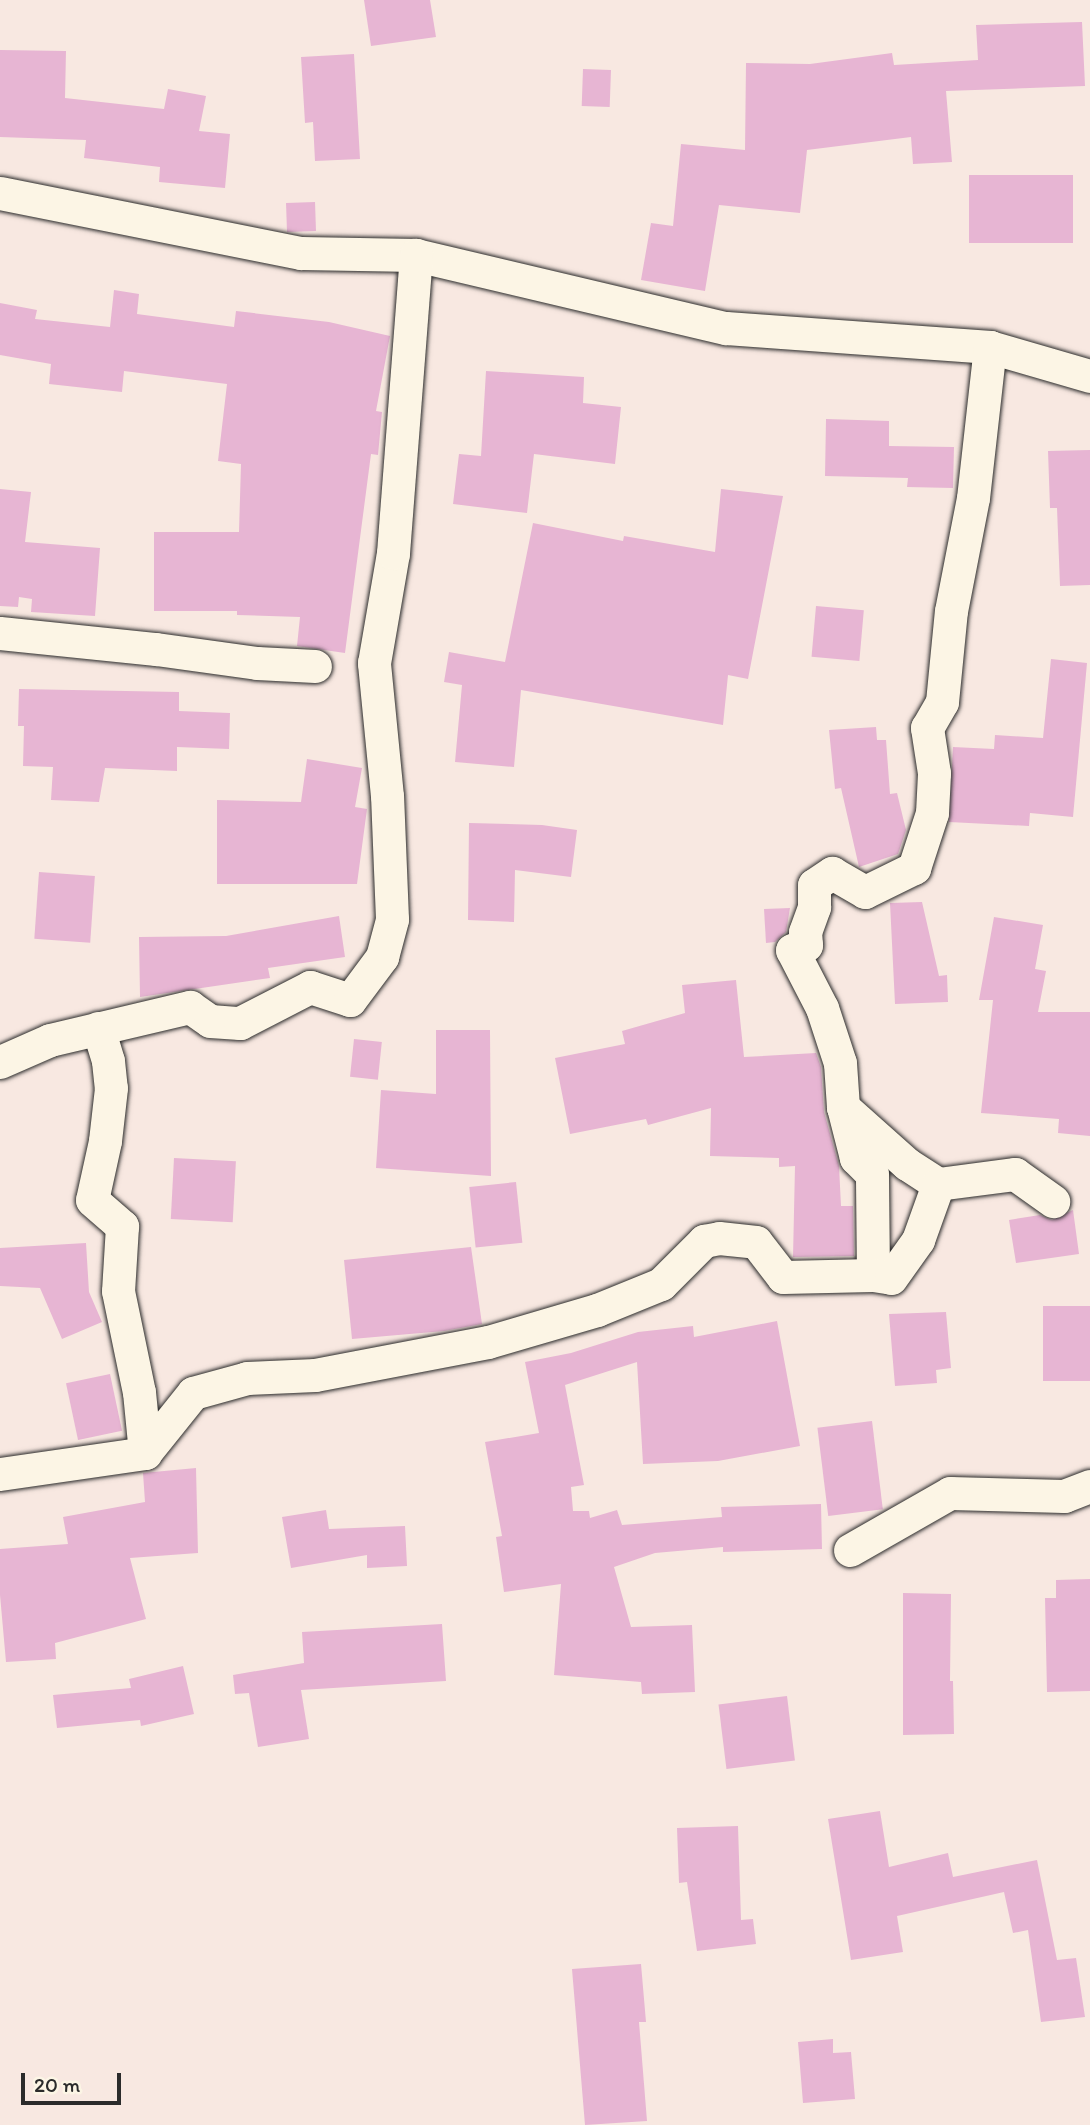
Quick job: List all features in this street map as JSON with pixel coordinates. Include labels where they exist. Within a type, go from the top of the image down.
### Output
[{"type":"street","points":[[0,193],[301,253],[416,255],[726,328],[989,348],[1090,376]]},
{"type":"street","points":[[0,1062],[50,1040],[190,1007],[210,1021],[240,1023],[310,986],[349,1000],[383,957],[392,919],[387,796],[374,663],[393,553],[416,255]]},
{"type":"street","points":[[873,1275],[872,1174],[856,1158],[843,1107],[840,1063],[822,1007],[792,950],[806,945],[804,932],[814,907],[814,885],[832,873],[865,892],[914,869],[932,813],[934,773],[928,728],[942,702],[951,611],[974,498],[989,348]]},
{"type":"street","points":[[0,633],[156,649],[257,663],[315,666]]},
{"type":"street","points":[[98,1028],[108,1061],[111,1088],[105,1141],[92,1200],[122,1226],[118,1291],[139,1392],[145,1453]]},
{"type":"street","points":[[843,1107],[907,1164],[938,1184],[1015,1174],[1054,1200]]},
{"type":"street","points":[[0,1474],[145,1453],[193,1393],[247,1378],[316,1375],[488,1342],[597,1310],[662,1284],[704,1241],[719,1238],[756,1242],[783,1277],[873,1275],[891,1278],[918,1240],[938,1184]]},
{"type":"street","points":[[850,1550],[950,1493],[1064,1496],[1090,1486]]},
{"type":"building","points":[[364,0],[430,0],[436,37],[371,46]]},
{"type":"building","points":[[1082,22],[1085,86],[946,91],[952,162],[913,164],[911,137],[807,150],[800,213],[719,205],[705,291],[641,280],[651,223],[673,226],[681,144],[745,150],[746,63],[810,64],[892,53],[894,65],[978,60],[976,25]]},
{"type":"building","points":[[0,50],[66,51],[65,98],[164,109],[168,89],[206,96],[199,131],[230,134],[225,188],[159,182],[160,167],[84,158],[86,140],[0,137]]},
{"type":"building","points":[[354,54],[360,159],[315,161],[313,122],[305,123],[301,57]]},
{"type":"building","points":[[583,69],[611,70],[610,107],[582,106]]},
{"type":"building","points":[[969,175],[1073,175],[1073,243],[969,243]]},
{"type":"building","points":[[315,202],[316,231],[287,232],[286,203]]},
{"type":"building","points":[[114,290],[139,294],[137,314],[234,327],[236,311],[329,322],[390,336],[376,411],[382,412],[378,455],[371,454],[345,653],[297,646],[300,617],[237,615],[237,611],[154,611],[154,532],[239,532],[241,464],[218,461],[227,384],[124,371],[122,392],[49,384],[51,364],[0,355],[0,303],[37,310],[35,319],[110,327]]},
{"type":"building","points":[[486,371],[584,377],[583,403],[621,407],[615,464],[534,454],[527,513],[453,504],[459,454],[481,456]]},
{"type":"building","points":[[826,419],[889,421],[889,446],[954,447],[953,488],[907,487],[908,478],[825,476]]},
{"type":"building","points":[[1090,450],[1090,585],[1060,586],[1057,508],[1050,508],[1048,451]]},
{"type":"building","points":[[0,489],[31,492],[25,542],[100,548],[95,616],[31,612],[32,599],[19,597],[18,607],[0,606]]},
{"type":"building","points":[[721,489],[783,496],[748,679],[728,675],[723,725],[521,690],[514,767],[455,762],[462,685],[444,682],[449,652],[505,662],[533,523],[623,541],[624,536],[715,552]]},
{"type":"building","points":[[816,606],[864,610],[859,661],[812,657]]},
{"type":"building","points":[[1051,659],[1087,663],[1073,817],[1030,813],[1029,826],[949,822],[953,747],[994,749],[995,735],[1043,738]]},
{"type":"building","points":[[19,689],[179,692],[179,711],[230,713],[229,749],[177,747],[177,771],[105,768],[99,802],[51,800],[53,767],[23,766],[24,726],[18,726]]},
{"type":"building","points":[[876,727],[877,740],[886,740],[890,794],[897,793],[906,830],[898,854],[859,867],[841,788],[835,789],[829,730]]},
{"type":"building","points":[[307,759],[362,768],[355,807],[367,809],[357,884],[217,884],[217,800],[301,802]]},
{"type":"building","points":[[469,823],[542,825],[577,830],[571,877],[515,870],[514,922],[468,920]]},
{"type":"building","points":[[39,872],[95,876],[90,943],[34,939]]},
{"type":"building","points":[[922,902],[939,976],[947,975],[948,1002],[895,1004],[890,903]]},
{"type":"building","points":[[790,908],[786,932],[775,942],[766,943],[764,909]]},
{"type":"building","points":[[339,916],[345,957],[268,968],[270,978],[140,997],[139,937],[226,936]]},
{"type":"building","points":[[994,917],[1043,925],[1035,969],[1046,971],[1038,1012],[1090,1012],[1090,1136],[1058,1133],[1059,1119],[981,1113],[993,1000],[979,1000]]},
{"type":"building","points":[[736,980],[744,1057],[816,1053],[821,1067],[824,1112],[839,1166],[841,1206],[853,1206],[854,1256],[793,1257],[795,1166],[779,1167],[779,1158],[710,1156],[711,1108],[648,1125],[646,1119],[570,1134],[555,1058],[625,1044],[622,1031],[685,1013],[682,985]]},
{"type":"building","points":[[436,1030],[490,1030],[491,1176],[376,1168],[381,1090],[436,1094]]},
{"type":"building","points":[[354,1039],[382,1042],[378,1080],[350,1077]]},
{"type":"building","points":[[174,1158],[236,1161],[233,1222],[171,1219]]},
{"type":"building","points":[[516,1182],[522,1243],[476,1248],[469,1187]]},
{"type":"building","points":[[1073,1210],[1079,1254],[1016,1263],[1009,1220],[1040,1215],[1052,1220]]},
{"type":"building","points":[[86,1243],[89,1292],[102,1322],[62,1339],[40,1288],[0,1286],[0,1248]]},
{"type":"building","points":[[471,1247],[482,1324],[444,1331],[352,1339],[344,1260]]},
{"type":"building","points":[[1043,1306],[1090,1306],[1090,1381],[1043,1381]]},
{"type":"building","points":[[946,1312],[951,1368],[936,1370],[937,1383],[895,1386],[889,1314]]},
{"type":"building","points":[[777,1321],[800,1446],[718,1461],[643,1464],[637,1362],[565,1385],[584,1485],[571,1487],[573,1511],[589,1511],[590,1518],[617,1510],[622,1525],[722,1517],[721,1507],[821,1504],[822,1549],[723,1552],[723,1547],[655,1553],[614,1567],[631,1627],[692,1625],[695,1692],[642,1694],[641,1682],[554,1675],[561,1584],[504,1592],[496,1537],[502,1536],[485,1442],[539,1433],[525,1362],[571,1353],[638,1332],[693,1326],[694,1337]]},
{"type":"building","points":[[110,1374],[122,1431],[78,1440],[66,1383]]},
{"type":"building","points":[[872,1421],[883,1509],[828,1516],[817,1428]]},
{"type":"building","points":[[196,1468],[198,1553],[130,1558],[146,1619],[55,1643],[56,1659],[6,1662],[0,1595],[0,1549],[68,1544],[63,1517],[145,1502],[143,1473]]},
{"type":"building","points":[[326,1510],[329,1529],[405,1526],[407,1566],[367,1568],[367,1555],[291,1568],[282,1517]]},
{"type":"building","points":[[1090,1579],[1090,1691],[1047,1692],[1045,1598],[1056,1598],[1056,1580]]},
{"type":"building","points":[[903,1593],[951,1594],[950,1681],[953,1681],[954,1734],[903,1735]]},
{"type":"building","points":[[442,1624],[446,1681],[301,1690],[309,1739],[258,1747],[249,1693],[235,1694],[233,1675],[304,1663],[302,1632]]},
{"type":"building","points":[[183,1666],[194,1714],[141,1726],[140,1720],[57,1728],[53,1695],[131,1688],[129,1679]]},
{"type":"building","points":[[787,1696],[795,1761],[726,1769],[719,1704]]},
{"type":"building","points":[[880,1811],[889,1867],[948,1853],[953,1877],[1037,1860],[1057,1960],[1076,1958],[1085,2017],[1041,2022],[1028,1930],[1013,1933],[1004,1892],[897,1916],[903,1952],[851,1960],[828,1819]]},
{"type":"building","points":[[738,1826],[741,1920],[753,1919],[756,1944],[697,1951],[687,1882],[679,1883],[677,1828]]},
{"type":"building","points":[[641,1964],[646,2022],[639,2022],[647,2121],[585,2125],[572,1969]]},
{"type":"building","points":[[833,2039],[833,2053],[851,2052],[855,2099],[803,2103],[798,2042]]}]
